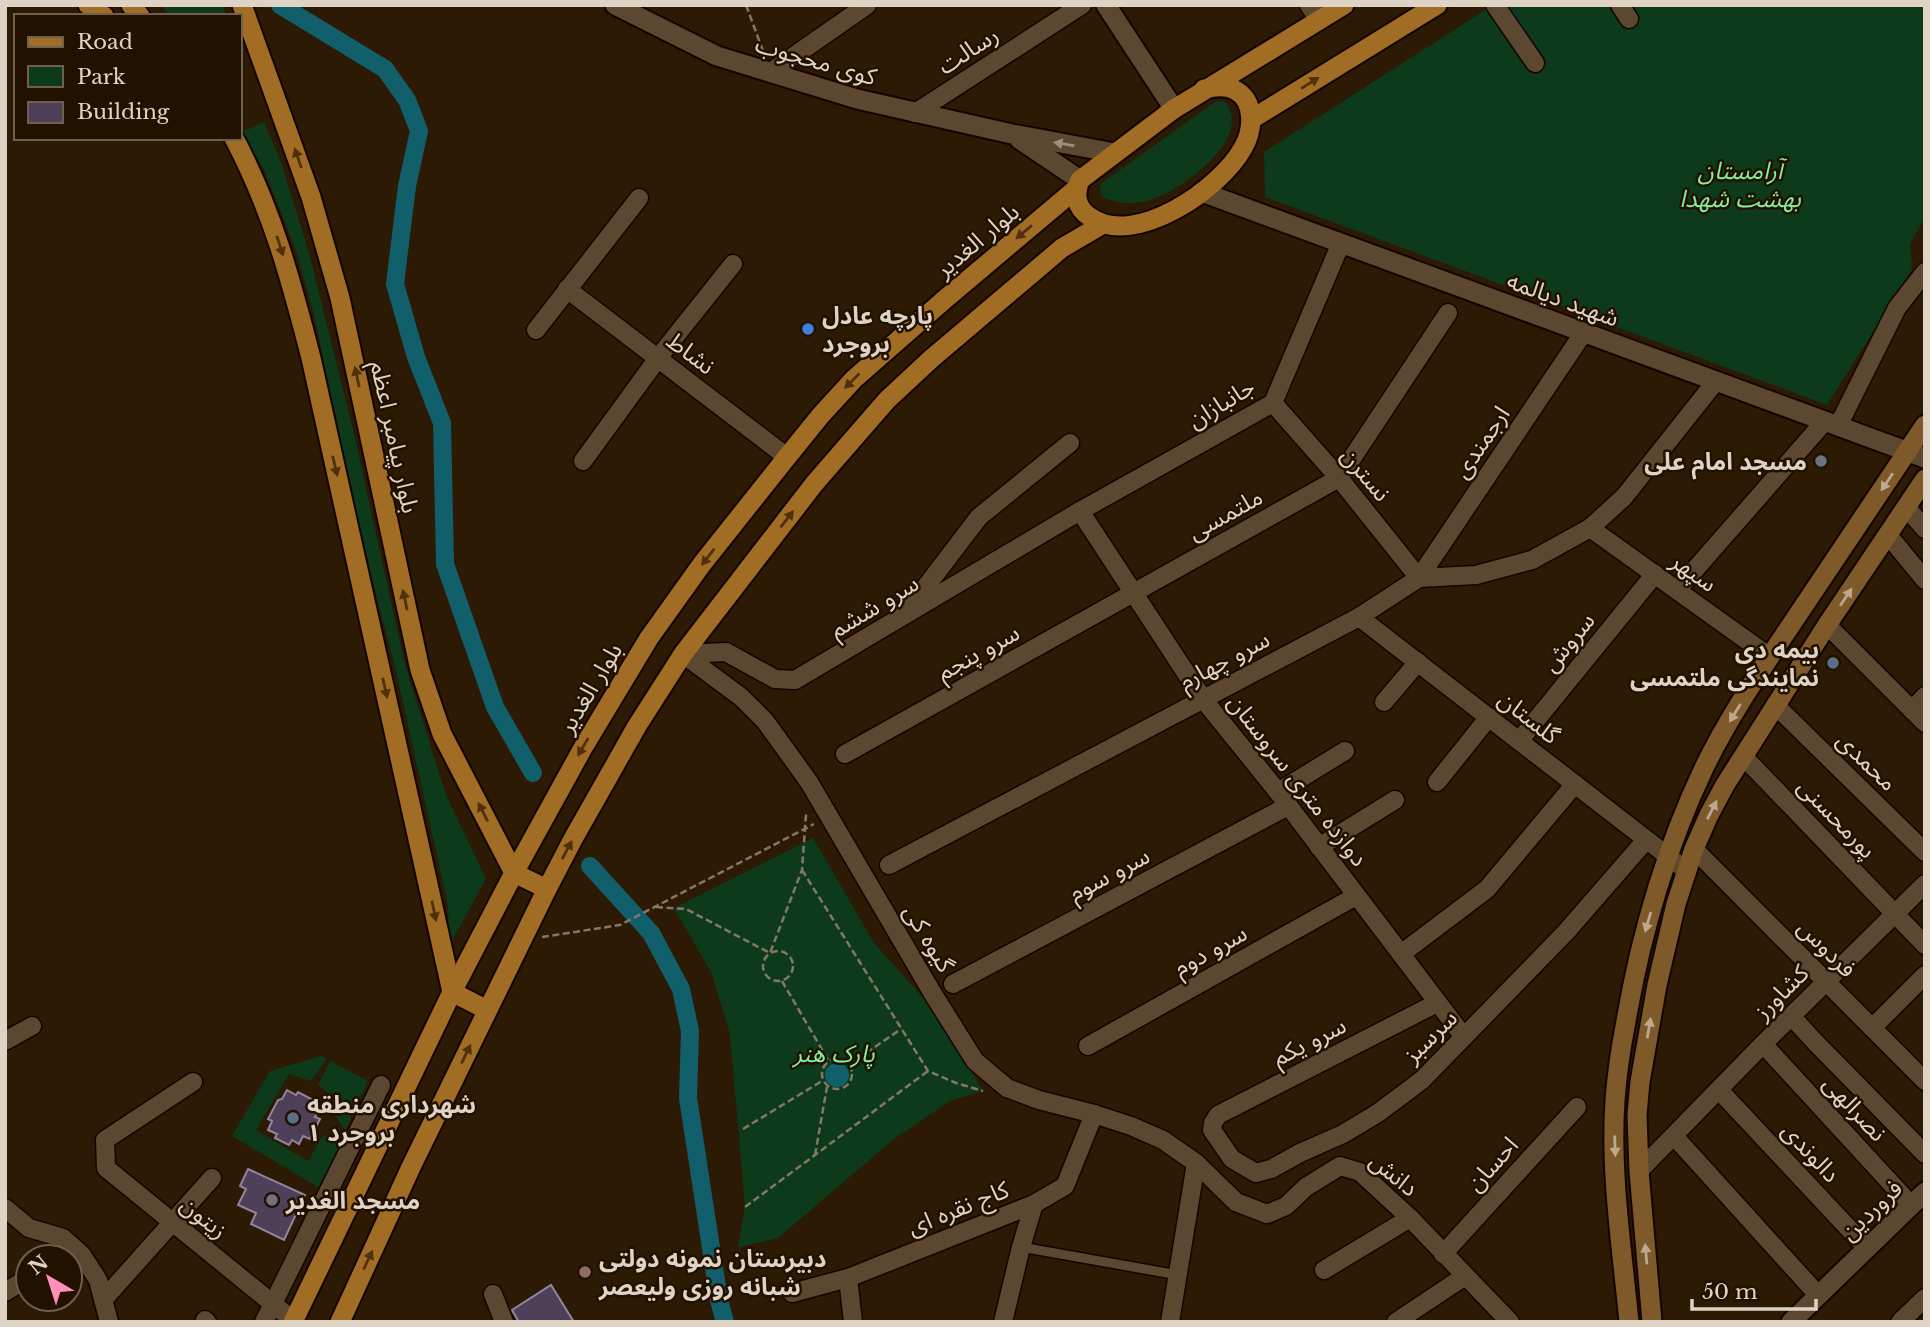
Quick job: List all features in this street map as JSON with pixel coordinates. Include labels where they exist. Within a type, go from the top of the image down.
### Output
[{"type":"main road","name":"بلوار پیامبر اعظم","points":[[242,5],[303,173],[337,286],[420,670],[442,734],[514,873]]},
{"type":"main road","points":[[1204,89],[1314,13],[1344,5]]},
{"type":"main road","points":[[1252,119],[1437,5]]},
{"type":"main road","points":[[1079,184],[1076,194],[1079,206],[1086,214],[1103,224],[1130,225],[1159,218],[1202,192],[1226,171],[1238,156],[1247,141],[1252,119],[1247,103],[1235,90],[1225,87],[1204,89]]},
{"type":"main road","name":"بلوار الغدیر","points":[[293,1321],[452,992],[514,873],[577,757],[649,638],[702,564],[821,415],[854,379],[1115,153],[1204,89]]},
{"type":"main road","points":[[235,140],[265,204],[308,347],[452,992],[488,1010]]},
{"type":"main road","points":[[340,1322],[411,1167],[547,889],[637,726],[683,654],[814,484],[887,400],[931,359],[1062,248],[1103,224]]},
{"type":"main road","points":[[1629,1322],[1615,1170],[1615,1098],[1632,989],[1667,857],[1705,766],[1731,719],[1770,657],[1916,455],[1925,425]]},
{"type":"main road","points":[[1652,1322],[1637,1115],[1640,1082],[1660,971],[1676,904],[1694,849],[1709,815],[1743,756],[1925,479]]},
{"type":"main road","points":[[514,873],[547,889]]},
{"type":"street","name":"کوی محجوب","points":[[615,5],[717,56],[857,99],[1013,134],[1115,153]]},
{"type":"street","points":[[771,72],[867,5]]},
{"type":"street","name":"رسالت","points":[[915,113],[1082,5]]},
{"type":"street","points":[[1105,5],[1174,108]]},
{"type":"street","points":[[1495,5],[1535,63]]},
{"type":"street","points":[[1013,134],[1079,184]]},
{"type":"street","name":"شهید دیالمه","points":[[1202,192],[1916,455]]},
{"type":"street","points":[[537,330],[639,198]]},
{"type":"street","name":"جانبازان","points":[[1080,511],[1273,403],[1342,243]]},
{"type":"street","points":[[583,461],[658,358],[733,264]]},
{"type":"street","points":[[1677,590],[1831,424],[1897,308],[1925,271]]},
{"type":"street","name":"نشاط","points":[[567,289],[787,457]]},
{"type":"street","points":[[1339,478],[1448,313]]},
{"type":"street","name":"ارجمندی","points":[[1419,578],[1584,332]]},
{"type":"street","points":[[1419,578],[1476,575],[1532,560],[1590,528],[1624,497],[1716,381]]},
{"type":"street","name":"نسترن","points":[[1273,403],[1339,478],[1419,578]]},
{"type":"street","points":[[902,618],[979,517],[1070,443]]},
{"type":"street","name":"ملتمسی","points":[[1135,592],[1339,478]]},
{"type":"street","points":[[1906,507],[1925,529]]},
{"type":"street","name":"سرو ششم","points":[[683,654],[726,652],[775,679],[795,680],[1080,511]]},
{"type":"street","name":"دوازده متری سروستان","points":[[1080,511],[1203,699],[1283,799],[1464,1037]]},
{"type":"street","name":"سپهر","points":[[1590,528],[1770,657]]},
{"type":"street","points":[[1888,535],[1925,579]]},
{"type":"street","name":"سروش","points":[[1519,741],[1655,574]]},
{"type":"street","name":"سرو چهارم","points":[[889,865],[1359,617],[1419,578]]},
{"type":"street","name":"سرو پنجم","points":[[845,754],[1135,592]]},
{"type":"street","name":"گلستان","points":[[1359,617],[1687,871]]},
{"type":"street","points":[[1827,625],[1925,723]]},
{"type":"street","name":"گیوه کی","points":[[683,654],[741,697],[765,721],[810,782],[926,983],[975,1061],[1007,1088],[1131,1126],[1163,1140],[1196,1163]]},
{"type":"street","points":[[1384,702],[1418,662]]},
{"type":"street","points":[[1912,710],[1925,696]]},
{"type":"street","name":"محمدی","points":[[1775,705],[1925,852]]},
{"type":"street","points":[[1437,782],[1489,717]]},
{"type":"street","name":"سرو سوم","points":[[953,984],[1283,799],[1345,751]]},
{"type":"street","name":"پورمحسنی","points":[[1743,756],[1896,914]]},
{"type":"street","points":[[1401,954],[1487,889],[1575,784]]},
{"type":"street","points":[[1320,847],[1395,800]]},
{"type":"street","name":"سرسبز","points":[[1212,1130],[1232,1159],[1256,1173],[1271,1169],[1343,1134],[1378,1113],[1422,1080],[1566,932],[1646,840]]},
{"type":"street","name":"فردوس","points":[[1694,849],[1925,1081]]},
{"type":"street","name":"کشاورز","points":[[1639,1171],[1925,884]]},
{"type":"street","name":"سرو دوم","points":[[1088,1046],[1356,896]]},
{"type":"street","points":[[1896,914],[1925,945]]},
{"type":"street","points":[[1872,1028],[1925,975]]},
{"type":"street","name":"سرو یکم","points":[[1212,1130],[1218,1115],[1437,1003]]},
{"type":"street","points":[[1792,1017],[1925,1154]]},
{"type":"street","points":[[5,1041],[32,1026]]},
{"type":"street","name":"نصرالهی","points":[[1763,1044],[1918,1198]]},
{"type":"street","name":"زیتون","points":[[193,1082],[105,1140],[106,1168],[293,1321]]},
{"type":"street","points":[[264,1322],[382,1085]]},
{"type":"street","name":"دالوندی","points":[[1719,1090],[1867,1248]]},
{"type":"street","name":"احسان","points":[[1443,1254],[1577,1107]]},
{"type":"street","name":"کاج نقره ای","points":[[792,1293],[848,1278],[1034,1204],[1065,1186],[1094,1114]]},
{"type":"street","points":[[1674,1136],[1818,1295]]},
{"type":"street","points":[[1324,1142],[1339,1166]]},
{"type":"street","points":[[1170,1322],[1196,1163]]},
{"type":"street","name":"دانش","points":[[1196,1163],[1236,1202],[1267,1214],[1286,1206],[1306,1187],[1339,1166],[1360,1172],[1410,1218],[1510,1322]]},
{"type":"street","points":[[103,1300],[212,1178]]},
{"type":"street","name":"فروردین","points":[[1791,1322],[1918,1198]]},
{"type":"street","points":[[1003,1322],[1034,1204]]},
{"type":"street","points":[[5,1208],[29,1228],[63,1238],[65,1243]]},
{"type":"street","points":[[1324,1270],[1410,1218]]},
{"type":"street","points":[[84,1258],[98,1280],[109,1322]]},
{"type":"street","points":[[1396,1322],[1465,1276]]},
{"type":"street","points":[[848,1278],[853,1322]]},
{"type":"street","points":[[493,1294],[504,1322]]},
{"type":"street","points":[[1900,1322],[1925,1298]]},
{"type":"lane","points":[[1021,1247],[1178,1275]]},
{"type":"path","points":[[746,5],[771,72]]},
{"type":"path","points":[[770,953],[802,870],[810,782]]},
{"type":"path","points":[[521,940],[620,925],[829,817]]},
{"type":"path","points":[[802,870],[928,1072],[983,1091],[1007,1088]]},
{"type":"path","points":[[653,907],[686,909],[770,953]]},
{"type":"path","points":[[784,952],[793,963],[789,977],[782,981],[775,982],[763,973],[764,958],[770,953],[784,952]]},
{"type":"path","points":[[782,981],[829,1061]]},
{"type":"path","points":[[849,1065],[902,1029]]},
{"type":"path","points":[[843,1060],[849,1065],[852,1079],[848,1086],[834,1090],[822,1081],[823,1066],[829,1061],[843,1060]]},
{"type":"path","points":[[745,1207],[928,1072]]},
{"type":"path","points":[[743,1129],[822,1081]]},
{"type":"path","points":[[815,1155],[827,1087]]},
{"type":"green space","points":[[161,5],[223,5],[225,14],[168,14]]},
{"type":"green space","name":"آرامستان بهشت شهدا","points":[[1493,5],[1925,5],[1925,217],[1910,244],[1912,269],[1827,405],[1265,197],[1264,152]]},
{"type":"green space","points":[[1224,101],[1232,115],[1231,130],[1211,161],[1195,174],[1163,195],[1144,202],[1120,202],[1103,197],[1100,186],[1103,182],[1215,102]]},
{"type":"green space","points":[[264,122],[281,162],[310,256],[354,434],[405,665],[446,795],[486,879],[449,946],[448,905],[396,671],[357,520],[314,315],[296,250],[265,172],[242,132]]},
{"type":"green space","name":"پارک هنر","points":[[813,838],[874,943],[935,1011],[983,1091],[950,1101],[894,1139],[778,1238],[738,1247],[745,1207],[730,1035],[712,974],[674,908]]},
{"type":"green space","points":[[321,1056],[327,1058],[311,1081],[289,1074],[256,1130],[308,1161],[323,1135],[347,1137],[318,1187],[232,1136],[270,1071]]},
{"type":"green space","points":[[330,1061],[368,1081],[345,1131],[335,1115],[334,1097],[318,1085]]},
{"type":"water","points":[[837,1063],[848,1070],[849,1075],[842,1086],[837,1087],[826,1080],[825,1075],[832,1064]]},
{"type":"building","name":"شهرداری منطقه ۱ بروجرد","points":[[287,1090],[296,1095],[298,1092],[315,1101],[313,1105],[319,1109],[315,1117],[320,1119],[310,1139],[303,1136],[299,1144],[292,1140],[289,1145],[275,1138],[277,1134],[268,1130],[272,1121],[268,1119]]},
{"type":"building","name":"مسجد الغدیر","points":[[248,1169],[305,1195],[284,1240],[251,1224],[256,1213],[238,1205],[246,1189],[240,1186]]},
{"type":"building","points":[[551,1285],[574,1322],[519,1322],[512,1310]]},
{"type":"waterway","points":[[280,5],[385,69],[407,100],[419,131],[407,186],[395,284],[416,357],[442,423],[445,564],[495,707],[533,773]]},
{"type":"waterway","points":[[590,866],[651,933],[681,989],[690,1031],[688,1098],[719,1300],[725,1322]]},
{"type":"place","name":"پارچه عادل بروجرد","points":[[808,329]]},
{"type":"place","name":"مسجد امام علی","points":[[1821,461]]},
{"type":"place","name":"بیمه دی نمایندگی ملتمسی","points":[[1833,663]]},
{"type":"place","name":"شهرداری منطقه ۱ بروجرد","points":[[293,1118]]},
{"type":"place","name":"مسجد الغدیر","points":[[272,1200]]},
{"type":"place","name":"دبیرستان نمونه دولتی شبانه روزی ولیعصر","points":[[585,1272]]}]
